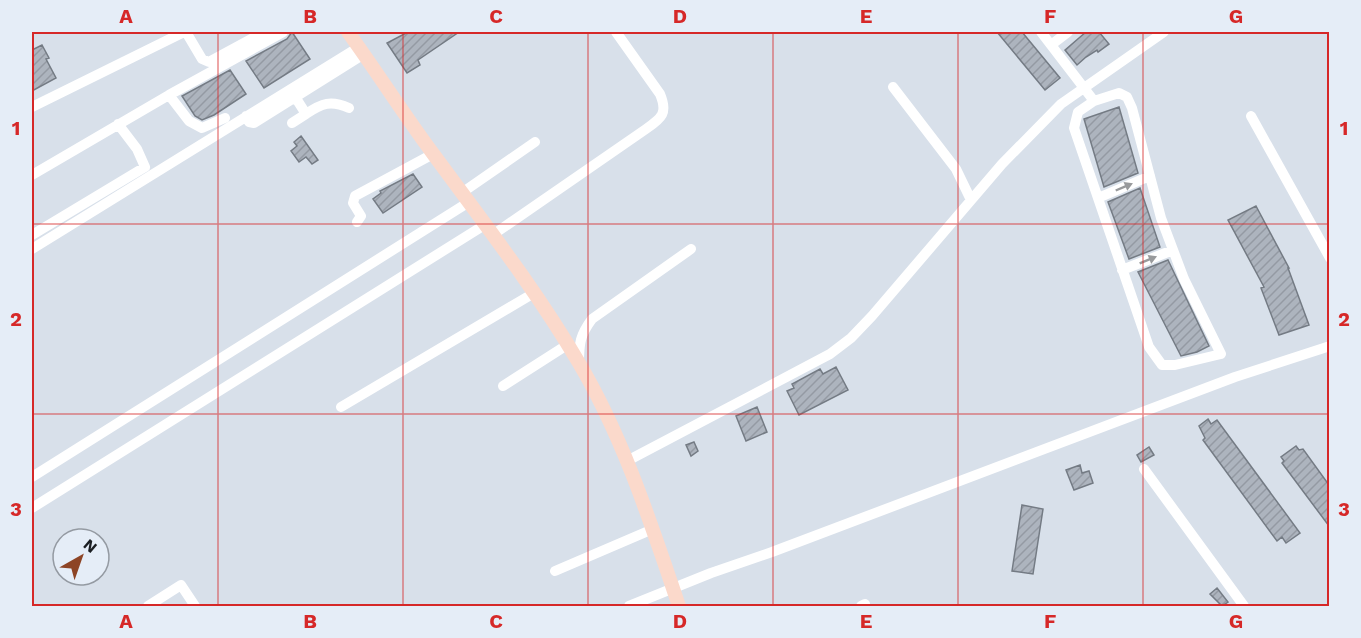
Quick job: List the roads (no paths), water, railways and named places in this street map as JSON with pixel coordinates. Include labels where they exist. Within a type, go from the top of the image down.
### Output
[{"type":"main road","points":[[348,32],[433,154],[490,229],[579,364],[627,461],[679,606]]},
{"type":"street","points":[[32,107],[185,32],[202,59],[209,62],[264,32]]},
{"type":"street","points":[[32,175],[283,32]]},
{"type":"street","points":[[32,508],[490,229],[623,146],[662,116],[664,104],[660,94],[616,32]]},
{"type":"street","points":[[1041,32],[1094,101]]},
{"type":"street","points":[[1051,45],[1068,32]]},
{"type":"street","points":[[627,461],[837,349],[851,338],[971,200],[1061,104],[1164,32]]},
{"type":"street","points":[[32,249],[246,116],[249,122],[254,123],[292,94],[362,51]]},
{"type":"street","points":[[893,87],[956,170],[971,200]]},
{"type":"street","points":[[1119,93],[1127,98],[1132,108],[1161,218],[1184,279],[1221,354],[1175,365],[1162,365],[1149,347],[1074,128],[1078,112],[1094,101],[1119,93]]},
{"type":"street","points":[[292,94],[306,114]]},
{"type":"street","points":[[169,95],[189,121],[202,128],[225,118]]},
{"type":"street","points":[[292,123],[321,104],[338,103],[349,108]]},
{"type":"street","points":[[1251,116],[1329,258]]},
{"type":"street","points":[[32,235],[145,167],[137,148],[118,124]]},
{"type":"street","points":[[32,477],[466,197],[535,142]]},
{"type":"street","points":[[357,222],[361,216],[353,203],[355,196],[433,154]]},
{"type":"street","points":[[1098,198],[1150,176]]},
{"type":"street","points":[[579,364],[579,344],[582,332],[592,319],[691,249]]},
{"type":"street","points":[[1122,270],[1173,250]]},
{"type":"street","points":[[341,407],[534,293]]},
{"type":"street","points":[[502,386],[567,345]]},
{"type":"street","points":[[629,606],[1235,377],[1329,346]]},
{"type":"street","points":[[1144,469],[1244,606]]},
{"type":"street","points":[[555,571],[653,529]]},
{"type":"street","points":[[148,606],[181,585],[195,606]]}]
